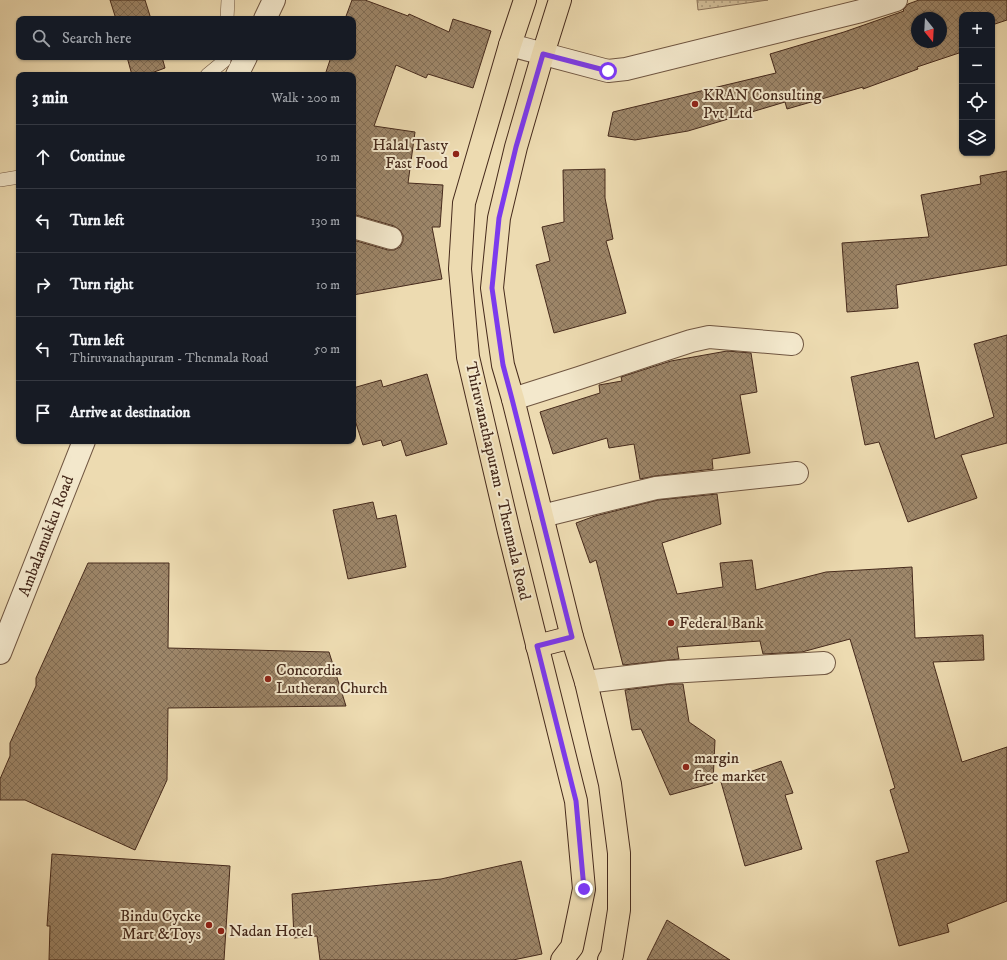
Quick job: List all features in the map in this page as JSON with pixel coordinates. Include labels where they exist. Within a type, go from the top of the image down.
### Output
[{"type":"main road","name":"Thiruvanathapuram - Thenmala Road","points":[[525,0],[510,45],[464,203],[460,269],[468,357],[509,532],[576,801],[584,889],[572,947],[562,960]]},
{"type":"main road","points":[[560,0],[516,147],[499,218],[492,288],[503,365],[572,637],[586,682],[610,784],[619,853],[619,910],[612,955],[609,960]]},
{"type":"main road","points":[[537,646],[572,637]]},
{"type":"street","points":[[266,16],[274,0]]},
{"type":"street","points":[[510,45],[608,71],[626,69],[896,0]]},
{"type":"street","points":[[239,72],[245,60]]},
{"type":"street","points":[[356,228],[391,238]]},
{"type":"street","points":[[512,399],[662,350],[710,337],[792,344]]},
{"type":"street","name":"Ambalamukku Road","points":[[0,653],[83,444]]},
{"type":"street","points":[[542,516],[656,488],[797,473]]},
{"type":"street","points":[[586,682],[669,672],[824,663]]},
{"type":"lane","points":[[227,16],[228,0]]},
{"type":"lane","points":[[211,72],[224,60]]},
{"type":"lane","points":[[0,180],[16,177]]},
{"type":"shaded area","points":[[697,0],[768,0],[698,10]]},
{"type":"building","points":[[110,0],[145,0],[150,16],[115,16]]},
{"type":"building","points":[[352,0],[365,0],[408,16],[409,14],[449,32],[453,19],[491,31],[473,88],[428,74],[426,78],[396,65],[374,126],[415,132],[408,183],[443,185],[440,227],[432,227],[442,279],[356,294],[356,241],[388,250],[394,250],[400,247],[403,241],[403,235],[400,230],[394,226],[356,215],[356,72],[326,72],[330,60],[356,60],[356,16],[346,16]]},
{"type":"building","points":[[919,0],[1007,0],[1007,20],[995,24],[995,12],[959,12],[959,53],[917,67],[918,69],[863,89],[863,87],[787,109],[785,102],[688,131],[635,140],[608,136],[613,112],[776,73],[770,54],[844,32],[904,11],[903,10],[908,4]]},
{"type":"building","points":[[128,60],[163,60],[165,68],[154,72],[131,72]]},
{"type":"building","points":[[605,169],[605,198],[613,239],[606,241],[626,313],[554,333],[536,265],[550,261],[542,227],[564,222],[563,170]]},
{"type":"building","points":[[1007,171],[1007,265],[896,285],[898,308],[847,312],[842,243],[929,237],[921,195],[981,184],[980,176]]},
{"type":"building","points":[[1007,335],[1007,443],[961,455],[977,498],[908,522],[879,442],[865,445],[851,377],[918,362],[935,439],[994,417],[974,344]]},
{"type":"building","points":[[727,351],[751,353],[757,392],[740,395],[750,453],[712,459],[713,469],[640,479],[634,444],[609,448],[607,438],[553,454],[540,412],[600,393],[599,385],[622,381],[621,377],[671,361]]},
{"type":"building","points":[[427,374],[447,444],[406,456],[401,440],[383,446],[381,440],[363,445],[356,423],[356,387],[381,380],[383,387]]},
{"type":"building","points":[[717,494],[721,524],[662,543],[677,594],[723,587],[720,563],[752,560],[756,590],[826,572],[912,567],[915,638],[983,635],[984,660],[933,662],[962,762],[1007,747],[1007,901],[947,924],[949,932],[899,946],[876,861],[909,852],[890,790],[895,788],[850,639],[802,652],[763,654],[760,641],[677,647],[679,659],[623,665],[596,560],[590,563],[576,523],[595,516],[658,500]]},
{"type":"building","points":[[373,502],[377,519],[396,515],[406,567],[348,579],[333,510]]},
{"type":"building","points":[[88,563],[169,563],[168,648],[329,652],[346,706],[168,708],[167,780],[135,850],[25,800],[0,800],[0,779],[10,756],[10,743],[36,686],[36,678]]},
{"type":"building","points":[[670,684],[683,684],[689,722],[715,740],[713,783],[670,795],[641,729],[632,730],[625,690]]},
{"type":"building","points":[[781,761],[793,793],[785,795],[802,849],[745,866],[721,782]]},
{"type":"building","points":[[52,854],[230,866],[224,960],[49,960],[50,926],[47,926]]},
{"type":"building","points":[[521,861],[542,954],[513,960],[320,960],[317,936],[294,938],[292,894],[441,879]]},
{"type":"building","points":[[667,920],[730,960],[647,960]]},
{"type":"place","name":"KRAN Consulting Pvt Ltd","points":[[695,104]]},
{"type":"place","name":"Halal Tasty Fast Food","points":[[456,154]]},
{"type":"place","name":"Federal Bank","points":[[671,623]]},
{"type":"place","name":"Concordia Lutheran Church","points":[[268,679]]},
{"type":"place","name":"margin free market","points":[[686,767]]},
{"type":"place","name":"Bindu Cycke Mart &Toys","points":[[209,925]]},
{"type":"place","name":"Nadan Hotel","points":[[221,931]]},
{"type":"route","points":[[584,889],[576,801],[537,646],[572,637],[503,365],[492,288],[499,218],[516,147],[543,54],[608,71]]}]
